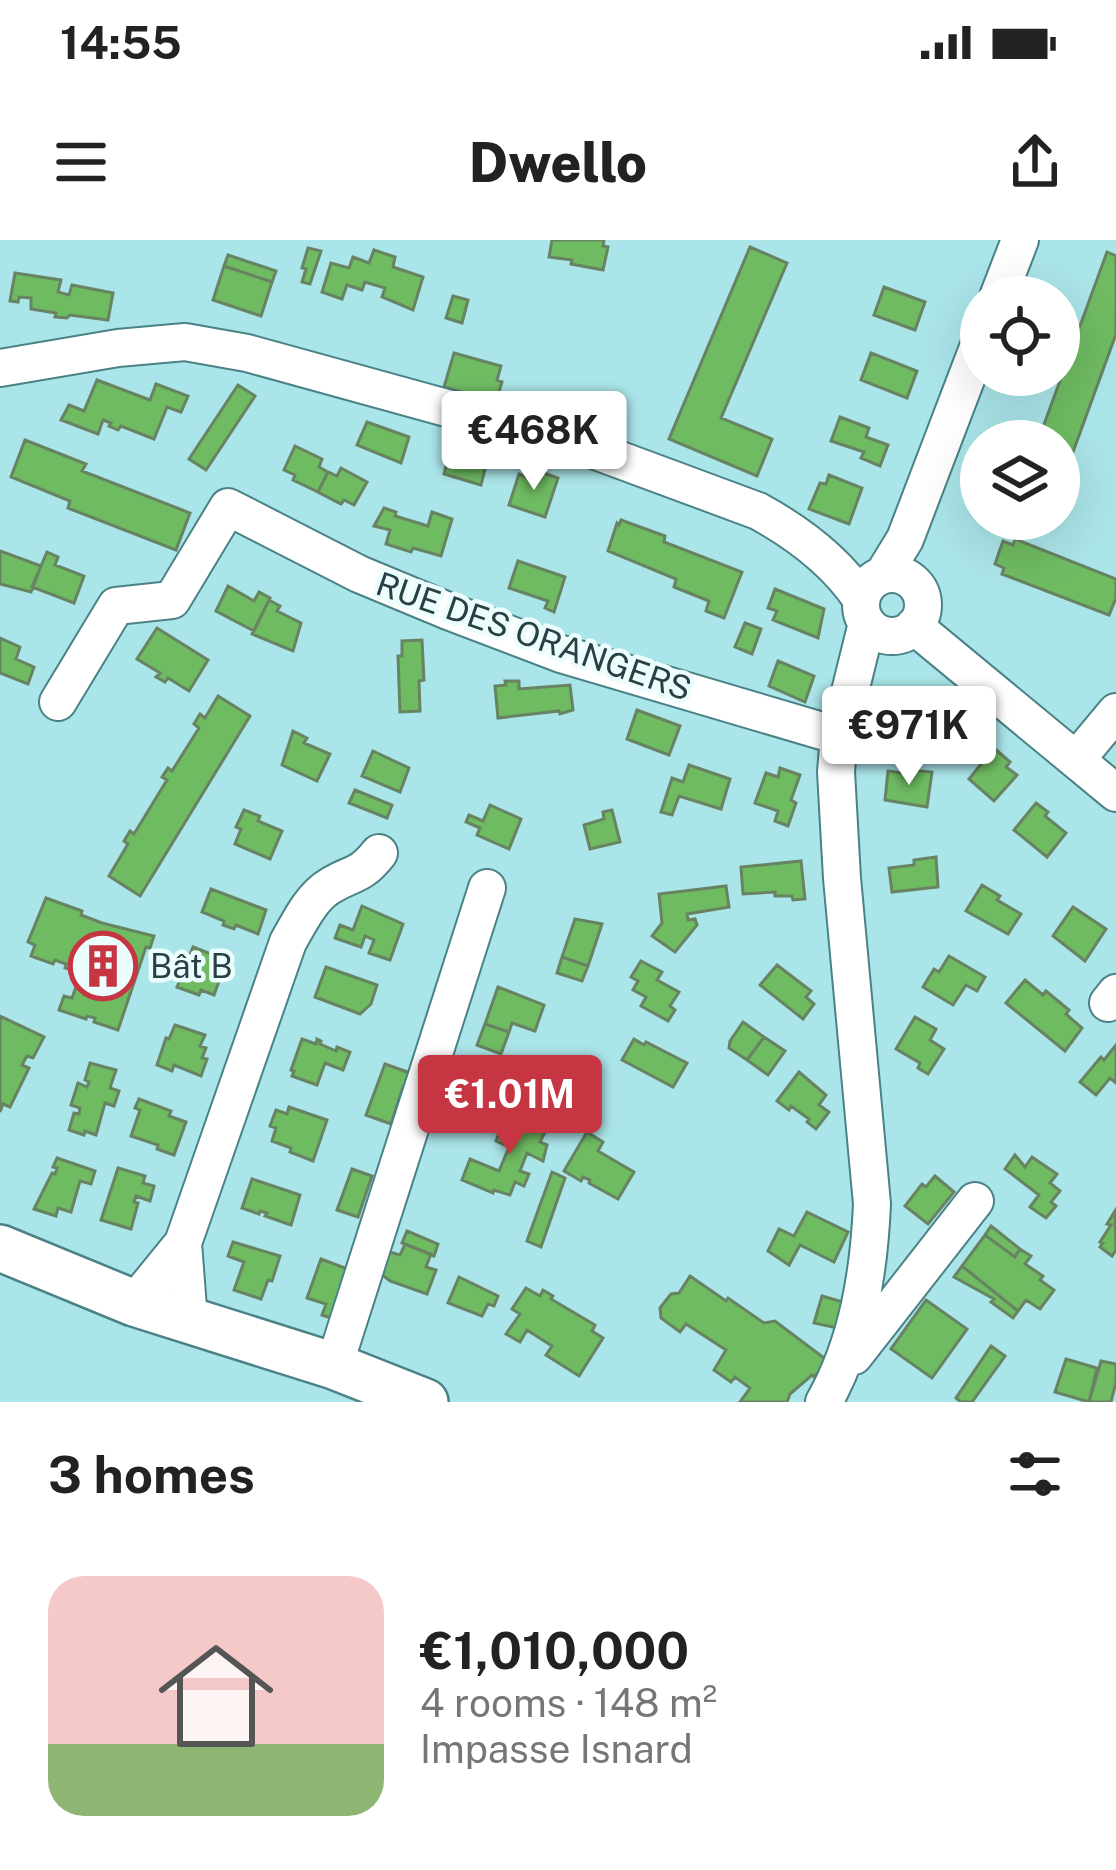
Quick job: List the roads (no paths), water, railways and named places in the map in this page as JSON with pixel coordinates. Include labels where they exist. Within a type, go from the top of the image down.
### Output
[{"type":"main road","points":[[0,1248],[134,1303],[334,1366],[425,1402]]},
{"type":"street","points":[[1006,276],[1020,240]]},
{"type":"street","points":[[0,368],[185,342],[247,353],[578,444],[758,511],[887,602],[1116,793]]},
{"type":"street","points":[[832,1388],[866,1277],[872,1204],[839,841],[839,736],[859,660],[887,602],[905,538],[960,395]]},
{"type":"street","name":"RUE DES ORANGERS","points":[[58,702],[116,606],[172,600],[228,507],[359,574],[467,619],[561,653],[839,736]]},
{"type":"street","points":[[1076,760],[1116,712]]},
{"type":"street","points":[[134,1303],[182,1243],[288,942],[327,887],[364,872],[379,854]]},
{"type":"street","points":[[334,1366],[487,888]]},
{"type":"street","points":[[832,1388],[975,1201]]},
{"type":"street","points":[[182,1243],[189,1321]]},
{"type":"place","name":"Bât B","points":[[103,966]]}]
